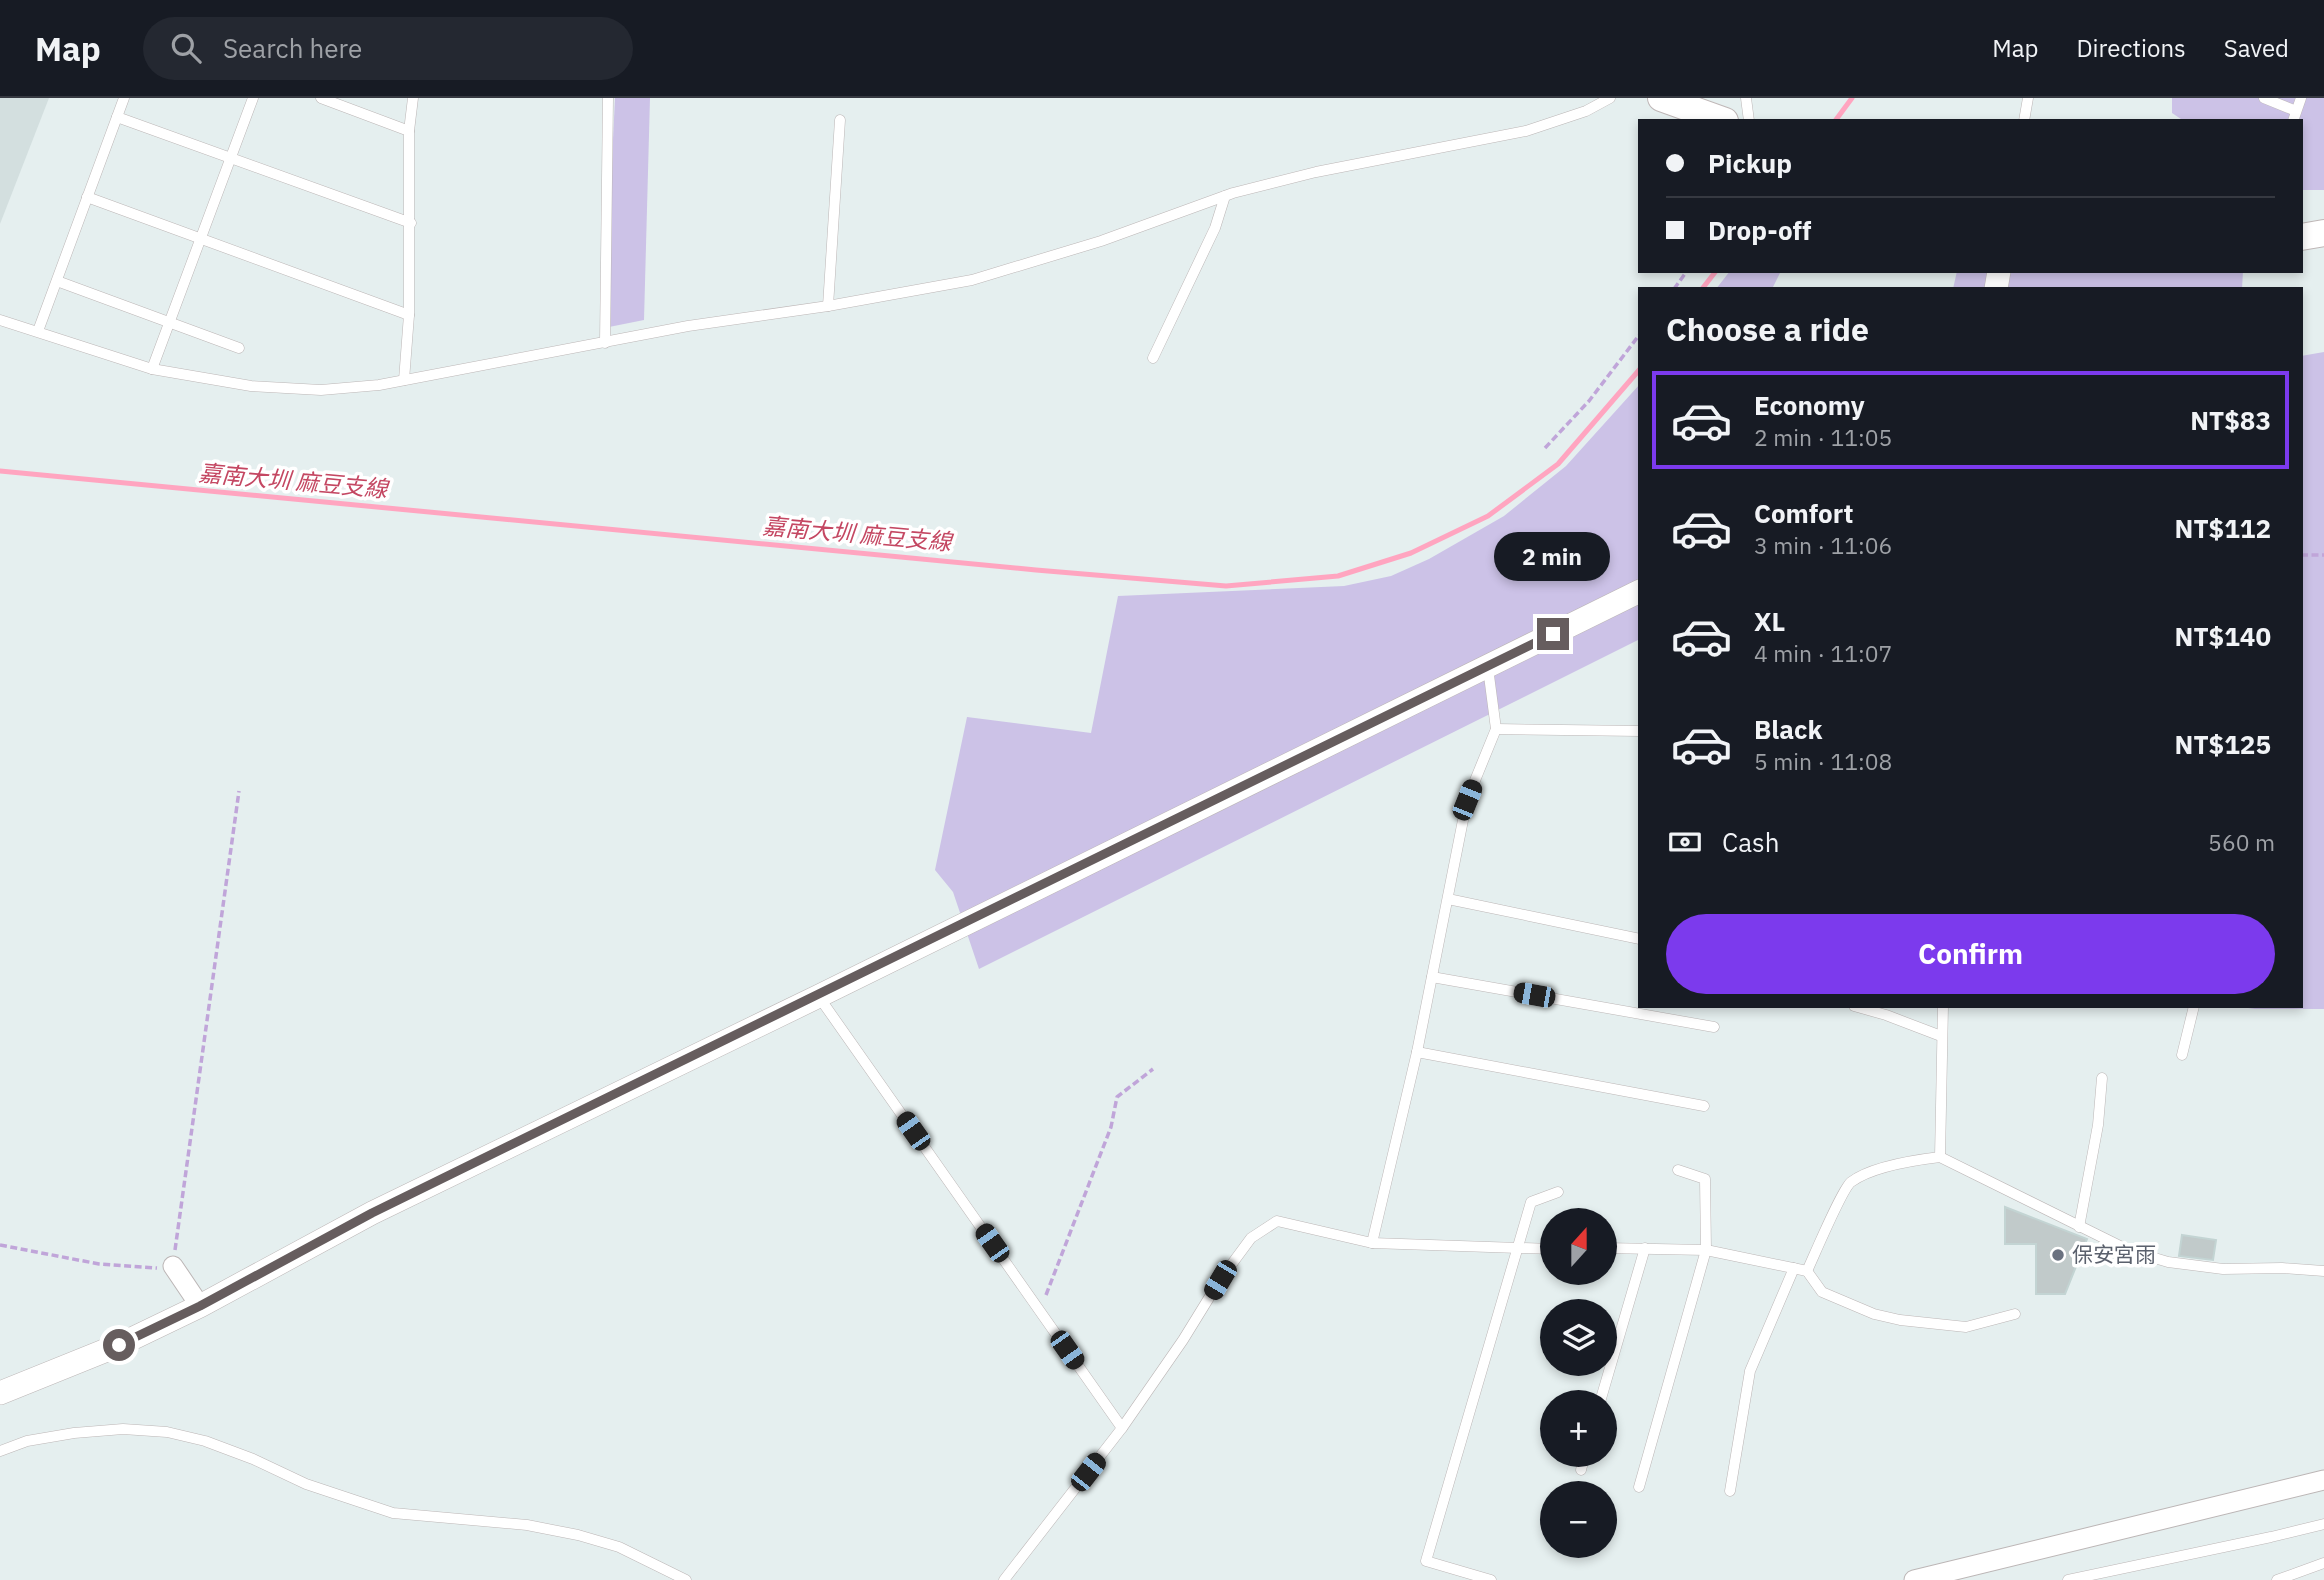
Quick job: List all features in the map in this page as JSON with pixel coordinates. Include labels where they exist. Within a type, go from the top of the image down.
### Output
[{"type":"main road","points":[[1661,98],[1719,119]]},
{"type":"main road","points":[[2303,237],[2324,233]]},
{"type":"street","points":[[0,1393],[119,1345],[200,1306],[372,1213],[1638,592]]},
{"type":"street","points":[[173,1266],[200,1306]]},
{"type":"street","points":[[1914,1580],[2324,1480]]},
{"type":"lane","points":[[38,331],[124,98]]},
{"type":"lane","points":[[152,369],[253,98]]},
{"type":"lane","points":[[321,98],[410,131]]},
{"type":"lane","points":[[404,380],[409,314],[410,131],[413,98]]},
{"type":"lane","points":[[606,343],[608,98]]},
{"type":"lane","points":[[0,320],[152,369],[251,386],[321,390],[379,385],[688,326],[828,306],[972,280],[1101,241],[1225,196],[1316,172],[1526,131],[1586,111],[1610,98]]},
{"type":"lane","points":[[1746,98],[1749,119]]},
{"type":"lane","points":[[2024,119],[2028,98]]},
{"type":"lane","points":[[2264,98],[2294,116],[2301,98]]},
{"type":"lane","points":[[117,117],[411,223]]},
{"type":"lane","points":[[828,306],[840,120]]},
{"type":"lane","points":[[1153,358],[1215,228],[1225,196]]},
{"type":"lane","points":[[88,197],[409,314]]},
{"type":"lane","points":[[57,281],[239,348]]},
{"type":"lane","points":[[1372,1243],[1417,1052],[1467,800],[1496,729],[1488,667]]},
{"type":"lane","points":[[1496,729],[1638,731]]},
{"type":"lane","points":[[1448,900],[1638,940]]},
{"type":"lane","points":[[1432,977],[1714,1027]]},
{"type":"lane","points":[[818,996],[1122,1429]]},
{"type":"lane","points":[[1862,1008],[1886,1014],[1941,1036]]},
{"type":"lane","points":[[1940,1157],[1943,1008]]},
{"type":"lane","points":[[2182,1055],[2194,1008]]},
{"type":"lane","points":[[1417,1052],[1704,1106]]},
{"type":"lane","points":[[2079,1227],[2098,1125],[2102,1077]]},
{"type":"lane","points":[[1807,1270],[1849,1184],[1868,1173],[1940,1157],[2128,1250],[2168,1262],[2223,1269],[2282,1268],[2324,1271]]},
{"type":"lane","points":[[1639,1487],[1706,1250],[1705,1179],[1678,1170]]},
{"type":"lane","points":[[1491,1580],[1426,1561],[1531,1202],[1558,1192]]},
{"type":"lane","points":[[1003,1580],[1122,1429],[1184,1340],[1220,1280],[1251,1238],[1277,1221],[1372,1243],[1540,1249]]},
{"type":"lane","points":[[1617,1248],[1706,1250],[1807,1270],[1822,1292],[1874,1314],[1900,1320],[1966,1327],[2015,1314]]},
{"type":"lane","points":[[1604,1390],[1645,1248]]},
{"type":"lane","points":[[1730,1491],[1750,1371],[1794,1268]]},
{"type":"lane","points":[[0,1451],[27,1441],[74,1433],[124,1429],[167,1432],[205,1441],[306,1484],[393,1513],[527,1525],[578,1535],[619,1546],[686,1580]]},
{"type":"lane","points":[[2068,1580],[2324,1524]]},
{"type":"lane","points":[[2277,1580],[2324,1563]]},
{"type":"path","points":[[1545,448],[1588,401],[1638,337]]},
{"type":"path","points":[[2303,555],[2324,555]]},
{"type":"path","points":[[0,1245],[99,1264],[153,1268],[173,1266],[239,792]]},
{"type":"path","points":[[1040,1310],[1094,1175],[1111,1127],[1116,1097],[1153,1069]]},
{"type":"shaded area","points":[[0,98],[49,98],[0,224]]},
{"type":"shaded area","points":[[615,98],[650,98],[644,320],[604,328]]},
{"type":"shaded area","points":[[2172,98],[2324,98],[2324,190],[2303,190],[2303,119],[2181,119],[2172,113]]},
{"type":"shaded area","points":[[1728,273],[1780,273],[1773,287],[1718,287]]},
{"type":"shaded area","points":[[1957,273],[2243,273],[2242,287],[1953,287]]},
{"type":"shaded area","points":[[2324,352],[2324,1009],[2255,1009],[2248,1008],[2303,1008],[2303,356]]},
{"type":"shaded area","points":[[1638,386],[1638,640],[979,969],[953,892],[935,870],[967,717],[1091,733],[1118,596],[1344,586],[1391,576],[1429,559],[1504,516],[1566,466]]},
{"type":"building","name":"保安宮雨","points":[[2005,1207],[2087,1239],[2065,1294],[2036,1294],[2036,1244],[2005,1244]]},
{"type":"building","points":[[2182,1235],[2216,1240],[2213,1260],[2179,1256]]},
{"type":"waterway","name":"嘉南大圳 麻豆支線","points":[[1836,119],[1852,98]]},
{"type":"waterway","name":"嘉南大圳 麻豆支線","points":[[1704,287],[1714,273]]},
{"type":"waterway","name":"嘉南大圳 麻豆支線","points":[[0,471],[1226,586],[1338,576],[1411,553],[1488,516],[1558,464],[1638,371]]},
{"type":"place","name":"保安宮雨","points":[[2058,1255]]},
{"type":"route","points":[[119,1345],[200,1306],[372,1213],[1553,634]]}]
